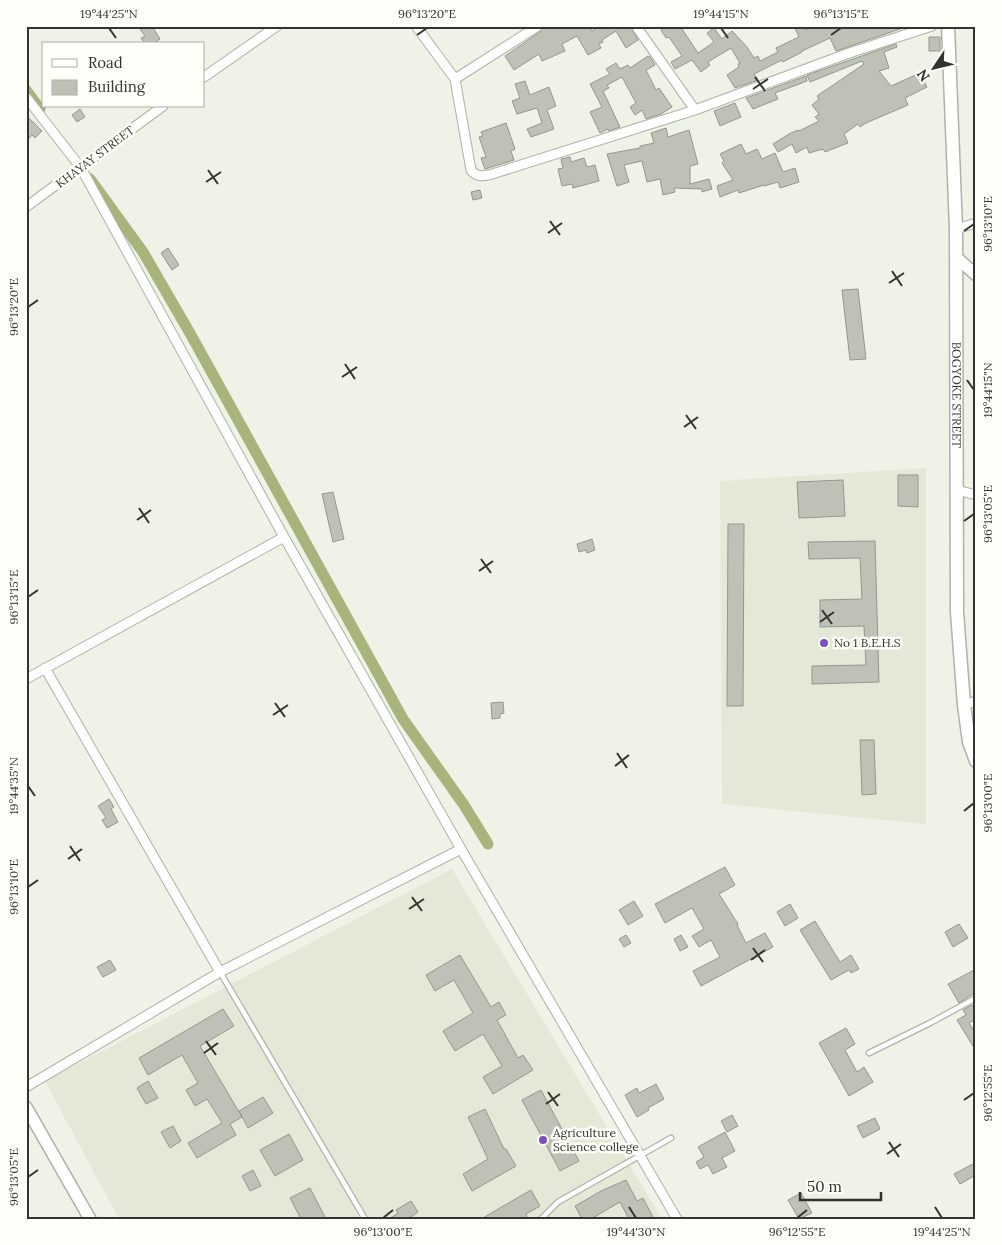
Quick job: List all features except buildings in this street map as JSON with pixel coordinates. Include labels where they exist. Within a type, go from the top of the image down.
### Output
[{"type":"main road","name":"BOGYOKE STREET","points":[[948,26],[956,229],[957,612],[970,703],[969,742],[976,761]]},
{"type":"street","points":[[205,76],[277,26]]},
{"type":"street","points":[[416,26],[455,79],[472,170],[478,175],[489,175],[695,110],[849,53],[932,26]]},
{"type":"street","points":[[455,79],[538,26]]},
{"type":"street","points":[[636,26],[695,110]]},
{"type":"street","points":[[26,97],[80,168],[284,537],[461,849],[677,1219]]},
{"type":"street","name":"KHAYAY STREET","points":[[26,207],[160,108]]},
{"type":"street","points":[[956,229],[976,223]]},
{"type":"street","points":[[956,257],[976,275]]},
{"type":"street","points":[[957,490],[976,495]]},
{"type":"street","points":[[26,679],[284,537]]},
{"type":"street","points":[[45,668],[220,972]]},
{"type":"street","points":[[26,1087],[220,972],[461,849]]},
{"type":"street","points":[[26,1107],[90,1219]]},
{"type":"lane","points":[[220,972],[365,1219]]},
{"type":"lane","points":[[869,1053],[976,998]]},
{"type":"lane","points":[[540,1219],[558,1202],[671,1138]]},
{"type":"shaded area","name":"No 1 B.E.H.S","points":[[926,468],[926,824],[722,804],[720,481]]},
{"type":"shaded area","name":"Agriculture Science college","points":[[452,869],[662,1219],[119,1219],[45,1081]]},
{"type":"waterway","points":[[26,90],[40,109]]},
{"type":"waterway","points":[[90,179],[143,252],[191,335],[403,719],[464,805],[488,844]]},
{"type":"place","name":"No 1 B.E.H.S","points":[[824,643]]},
{"type":"place","name":"Agriculture Science college","points":[[543,1140]]}]
